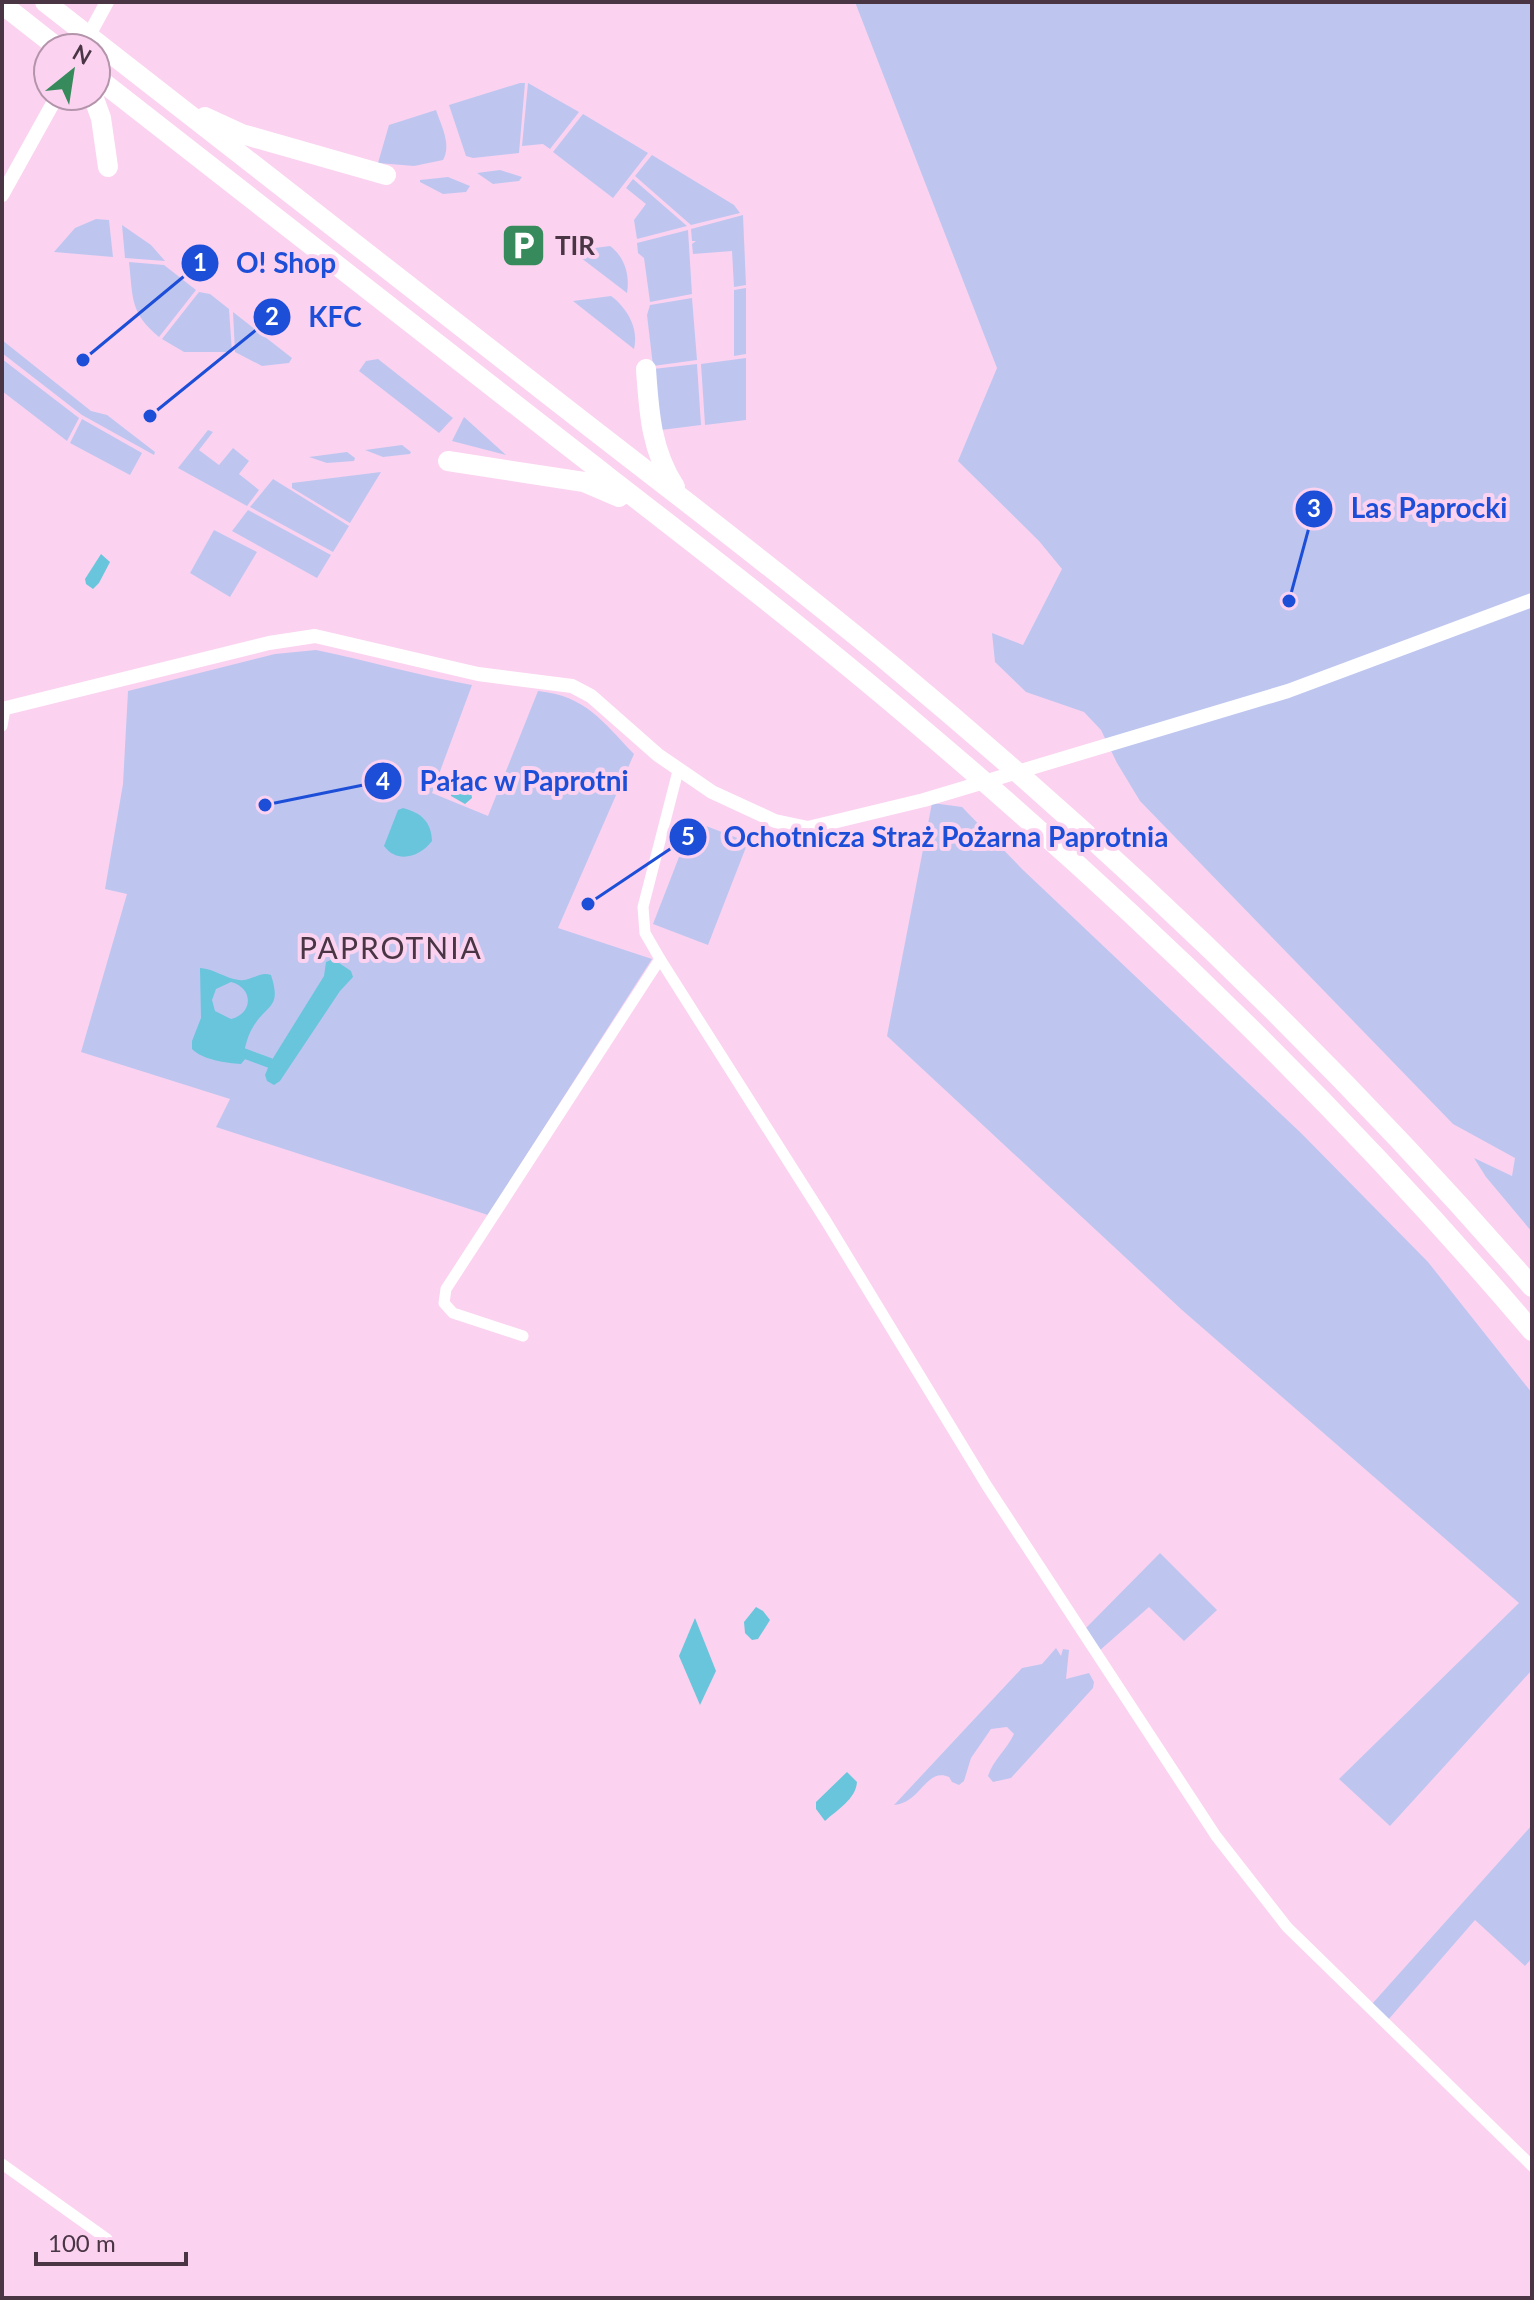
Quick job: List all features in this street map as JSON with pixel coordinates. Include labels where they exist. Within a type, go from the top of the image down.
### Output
[{"type":"highway","points":[[45,2],[684,500],[883,658],[994,753],[1196,936],[1308,1046],[1419,1161],[1532,1287]]},
{"type":"highway","points":[[2,4],[37,32]]},
{"type":"highway","points":[[112,90],[825,647],[1010,805],[1178,959],[1311,1089],[1478,1268],[1532,1331]]},
{"type":"highway","points":[[172,101],[242,134],[386,175]]},
{"type":"highway","points":[[99,112],[108,167]]},
{"type":"highway","points":[[646,369],[654,441],[663,469],[684,500]]},
{"type":"highway","points":[[448,461],[584,482],[604,489],[674,529]]},
{"type":"street","points":[[90,32],[104,6]]},
{"type":"street","points":[[2,195],[48,112]]},
{"type":"street","points":[[2,726],[3,709],[269,643],[315,636],[478,674],[572,686],[601,703],[678,771],[739,806],[797,827],[818,827],[924,800],[1288,691],[1532,600]]},
{"type":"street","points":[[678,771],[643,907],[645,933],[660,959],[826,1221],[987,1486],[1216,1836],[1287,1927],[1532,2166]]},
{"type":"street","points":[[523,1336],[453,1313],[444,1303],[446,1289],[660,959]]},
{"type":"street","points":[[2,2164],[107,2239]]},
{"type":"shaded area","points":[[855,2],[1532,2],[1532,1232],[1474,1158],[1512,1176],[1515,1158],[1453,1124],[1140,801],[1101,730],[1084,712],[1026,692],[995,662],[992,633],[1023,645],[1062,569],[1039,541],[958,461],[997,368]]},
{"type":"shaded area","points":[[525,83],[519,153],[466,156],[449,105]]},
{"type":"shaded area","points":[[528,83],[579,112],[550,149],[543,144],[522,146]]},
{"type":"shaded area","points":[[436,110],[446,142],[443,160],[414,166],[378,163],[389,125]]},
{"type":"shaded area","points":[[583,114],[648,153],[613,198],[553,152]]},
{"type":"shaded area","points":[[652,155],[734,205],[740,213],[691,225],[635,176]]},
{"type":"shaded area","points":[[500,170],[522,177],[519,181],[493,184],[477,173]]},
{"type":"shaded area","points":[[448,177],[470,186],[466,192],[443,194],[420,182],[420,180]]},
{"type":"shaded area","points":[[633,179],[687,226],[637,239],[634,220],[646,204],[626,188]]},
{"type":"shaded area","points":[[743,215],[746,285],[734,287],[732,251],[693,254],[692,244],[696,241],[692,241],[691,229]]},
{"type":"shaded area","points":[[96,219],[109,220],[113,257],[54,252],[75,228]]},
{"type":"shaded area","points":[[122,225],[151,245],[165,261],[125,258]]},
{"type":"shaded area","points":[[688,230],[692,294],[650,302],[644,258],[638,253],[637,243]]},
{"type":"shaded area","points":[[610,246],[625,267],[627,293],[572,251]]},
{"type":"shaded area","points":[[129,262],[164,265],[196,290],[159,337],[138,312]]},
{"type":"shaded area","points":[[746,288],[746,354],[734,356],[734,290]]},
{"type":"shaded area","points":[[199,292],[210,294],[229,309],[232,352],[184,352],[162,339]]},
{"type":"shaded area","points":[[611,296],[630,319],[635,334],[634,349],[573,301]]},
{"type":"shaded area","points":[[692,298],[697,360],[653,366],[647,315],[650,305]]},
{"type":"shaded area","points":[[233,312],[292,358],[289,363],[262,366],[235,352]]},
{"type":"shaded area","points":[[2,340],[91,411],[107,415],[155,452],[154,455],[82,415],[2,353]]},
{"type":"shaded area","points":[[746,358],[746,420],[705,425],[701,364]]},
{"type":"shaded area","points":[[2,359],[79,418],[67,441],[2,391]]},
{"type":"shaded area","points":[[378,359],[453,418],[439,433],[359,371],[366,361]]},
{"type":"shaded area","points":[[697,364],[701,425],[661,430],[653,369]]},
{"type":"shaded area","points":[[464,417],[506,455],[452,441]]},
{"type":"shaded area","points":[[82,419],[142,453],[130,475],[70,443]]},
{"type":"shaded area","points":[[208,430],[213,432],[199,450],[219,465],[233,448],[249,461],[239,474],[259,490],[247,506],[178,468]]},
{"type":"shaded area","points":[[402,445],[410,454],[383,457],[365,450]]},
{"type":"shaded area","points":[[347,452],[355,458],[354,461],[327,463],[309,457]]},
{"type":"shaded area","points":[[381,472],[350,523],[292,488],[292,483]]},
{"type":"shaded area","points":[[273,479],[349,526],[333,552],[250,507]]},
{"type":"shaded area","points":[[248,510],[331,555],[317,578],[232,531]]},
{"type":"shaded area","points":[[214,530],[257,552],[230,597],[190,573]]},
{"type":"shaded area","points":[[101,554],[110,562],[93,589],[85,579]]},
{"type":"shaded area","points":[[316,650],[472,685],[432,793],[488,816],[538,691],[581,704],[634,754],[558,928],[652,959],[488,1215],[216,1127],[230,1099],[81,1052],[127,894],[105,889],[123,784],[128,691],[275,654]]},
{"type":"shaded area","points":[[454,782],[471,791],[472,798],[465,804],[451,796],[450,789]]},
{"type":"shaded area","points":[[932,803],[962,807],[1022,869],[1301,1133],[1428,1262],[1532,1393],[1532,1670],[1390,1826],[1339,1779],[1519,1603],[1182,1310],[887,1036]]},
{"type":"shaded area","points":[[403,808],[424,819],[430,828],[432,841],[421,851],[402,857],[389,852],[384,846],[398,810]]},
{"type":"shaded area","points":[[693,821],[748,842],[708,945],[653,924]]},
{"type":"shaded area","points":[[333,959],[351,971],[353,977],[340,991],[280,1081],[274,1085],[267,1081],[265,1075],[270,1063],[324,976],[326,962]]},
{"type":"shaded area","points":[[200,968],[239,980],[271,975],[274,1000],[251,1030],[244,1052],[246,1058],[241,1064],[208,1058],[192,1049],[201,1018]],"holes":[[[231,982],[239,985],[247,995],[244,1012],[231,1019],[215,1011],[212,1000],[216,989]]]},
{"type":"shaded area","points":[[1160,1553],[1217,1610],[1184,1641],[1149,1607],[1099,1651],[1085,1629]]},
{"type":"shaded area","points":[[756,1607],[770,1620],[758,1639],[752,1640],[745,1633],[744,1622]]},
{"type":"shaded area","points":[[695,1618],[716,1671],[700,1705],[679,1656]]},
{"type":"shaded area","points":[[1056,1648],[1061,1656],[1063,1649],[1069,1650],[1066,1679],[1089,1673],[1094,1682],[1093,1688],[1011,1778],[993,1782],[988,1776],[1014,1734],[1007,1727],[991,1729],[971,1758],[964,1781],[959,1785],[949,1777],[934,1777],[911,1798],[894,1805],[1022,1668],[1042,1664]]},
{"type":"shaded area","points":[[847,1772],[857,1782],[856,1788],[845,1804],[825,1821],[816,1809],[816,1802]]},
{"type":"shaded area","points":[[1532,1825],[1532,1958],[1525,1966],[1475,1920],[1388,2020],[1372,2004]]},
{"type":"waterway","points":[[243,1053],[270,1063]]},
{"type":"place","name":"TIR","points":[[524,245]]},
{"type":"place","name":"O! Shop","points":[[83,360]]},
{"type":"place","name":"KFC","points":[[150,416]]},
{"type":"place","name":"Las Paprocki","points":[[1289,601]]},
{"type":"place","name":"Pałac w Paprotni","points":[[265,805]]},
{"type":"place","name":"Ochotnicza Straż Pożarna Paprotnia","points":[[588,904]]},
{"type":"district","name":"PAPROTNIA","points":[[391,947]]}]
